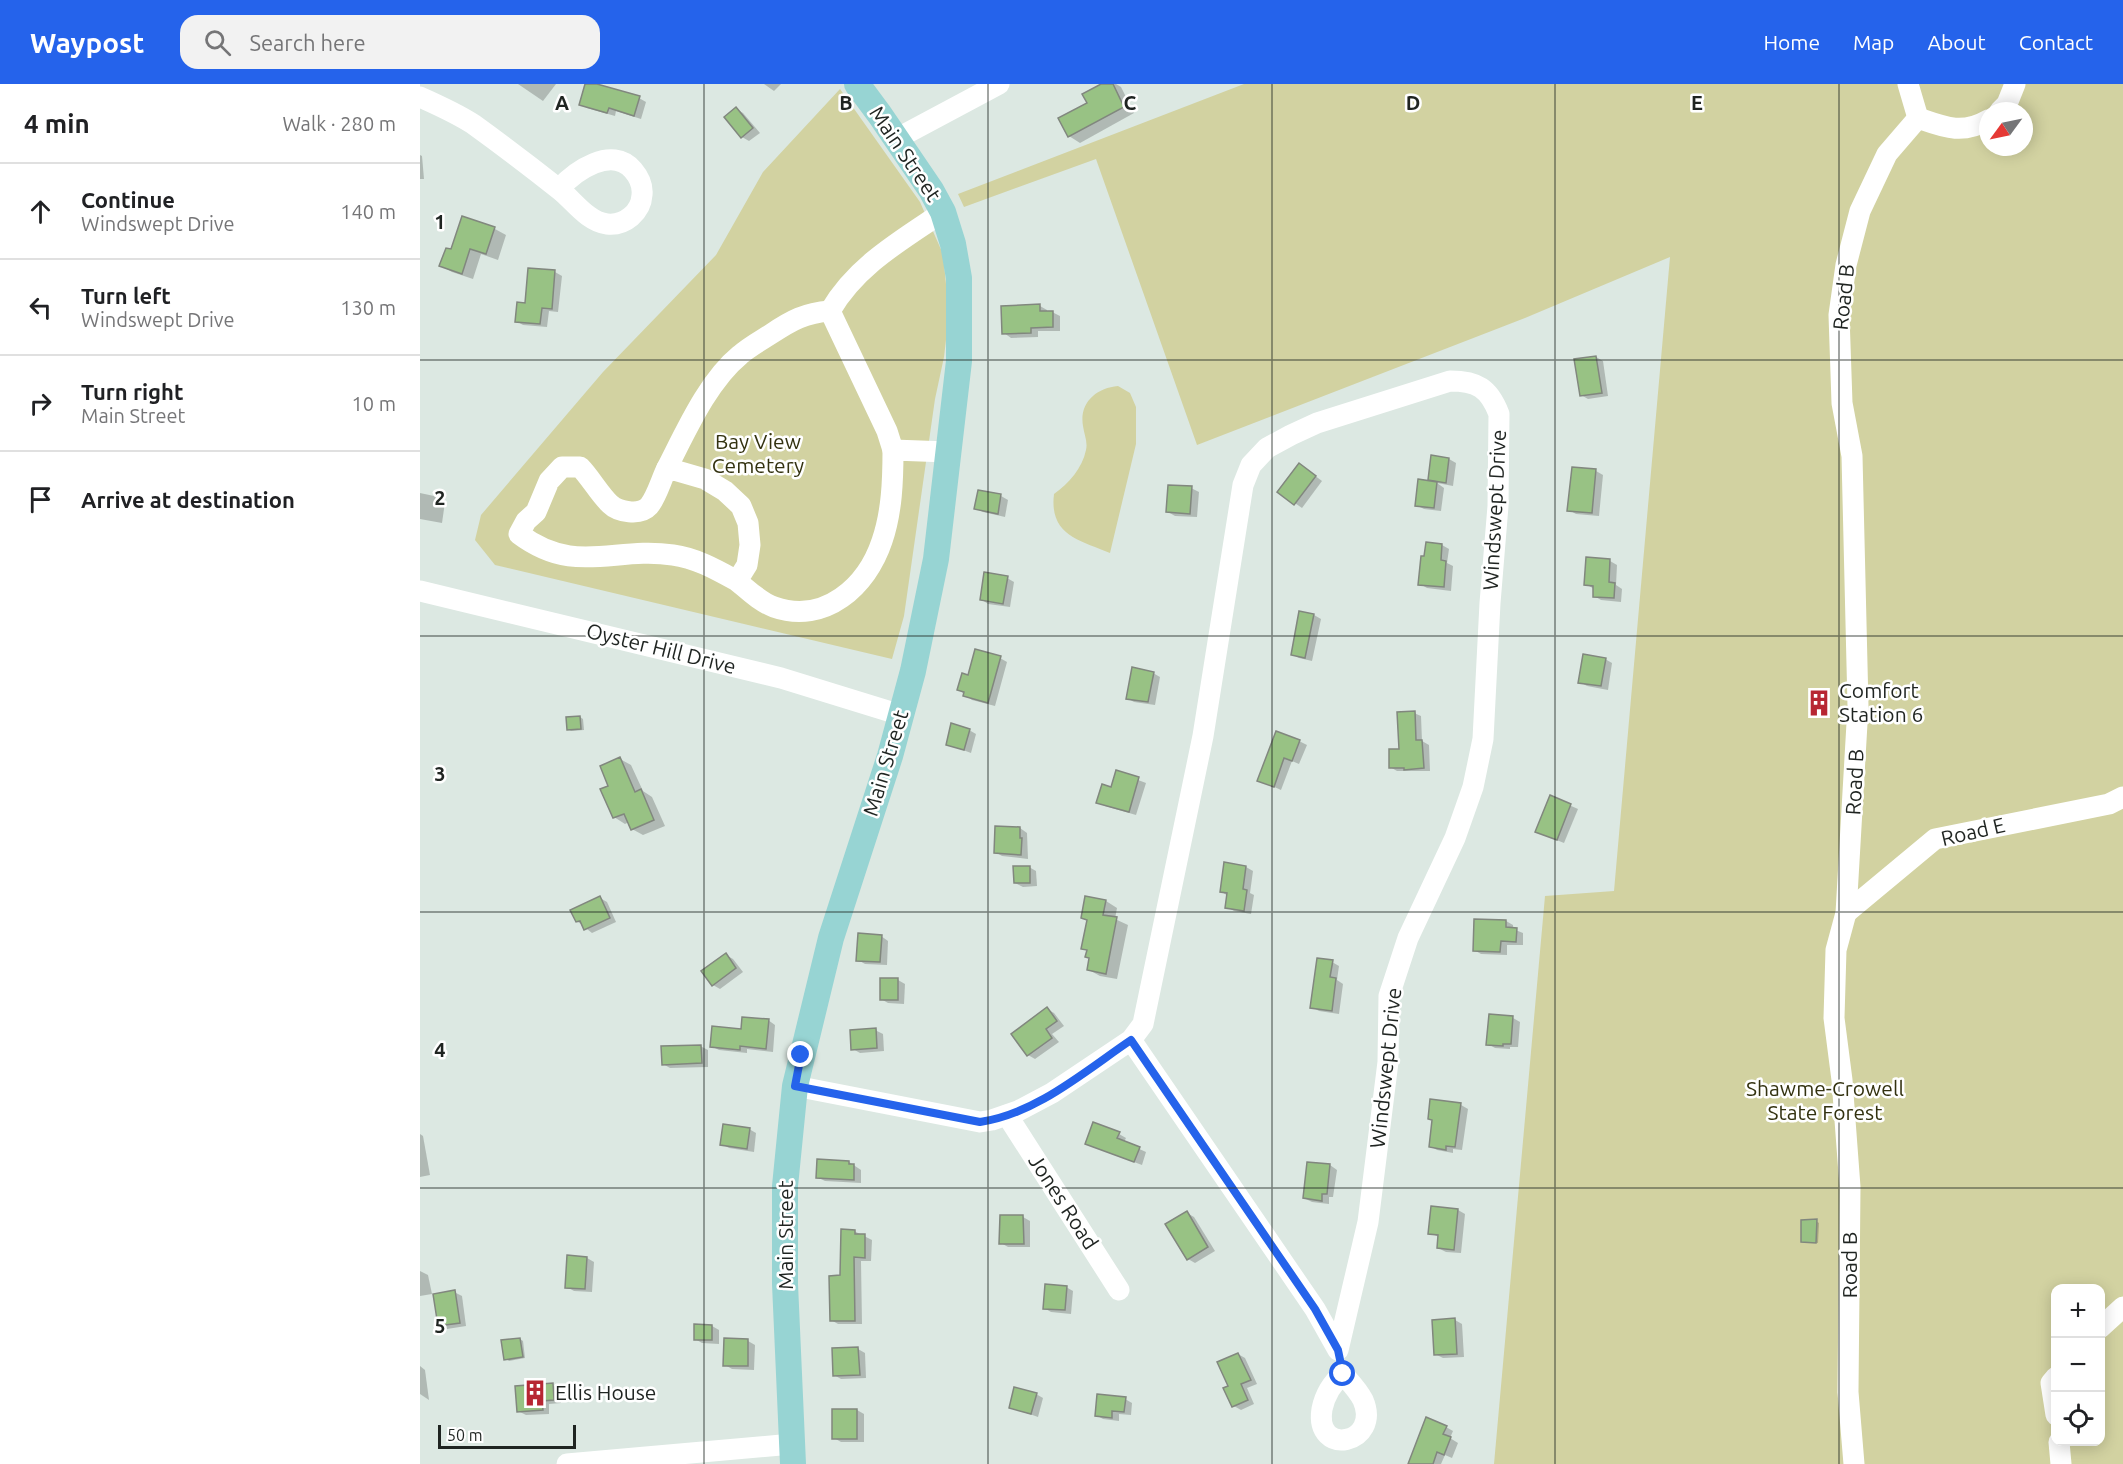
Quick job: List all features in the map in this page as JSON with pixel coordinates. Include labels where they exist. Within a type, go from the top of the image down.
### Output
[{"type":"main road","name":"Main Street","points":[[792,1454],[785,1284],[785,1186],[795,1086],[831,938],[890,756],[913,671],[936,559],[959,361],[959,278],[953,244],[943,212],[931,190],[857,84]]},
{"type":"street","points":[[896,139],[999,84]]},
{"type":"street","points":[[1908,84],[1918,118],[1960,129],[1979,125]]},
{"type":"street","points":[[2008,102],[2015,84]]},
{"type":"street","points":[[420,97],[471,123],[559,189]]},
{"type":"street","name":"Road B","points":[[1854,1464],[1848,1392],[1850,1187],[1842,1080],[1834,1018],[1836,950],[1846,913],[1858,706],[1852,456],[1842,403],[1839,315],[1846,266],[1860,211],[1887,154],[1918,118]]},
{"type":"street","points":[[830,311],[858,273],[943,212]]},
{"type":"street","points":[[830,311],[887,430],[893,450],[890,508],[883,539],[875,560],[860,583],[841,599],[822,609],[800,611],[774,607],[737,580],[703,564],[674,555],[645,554],[594,558],[558,555],[534,546],[519,534],[526,521],[536,512],[549,481],[562,467],[580,466],[611,505],[628,512],[641,512],[647,508],[690,424],[722,373],[740,354],[780,328],[810,312],[830,311]]},
{"type":"street","name":"Windswept Drive","points":[[795,1086],[980,1122],[1007,1115],[1052,1093],[1131,1040],[1143,1023],[1169,905],[1203,736],[1243,484],[1251,465],[1267,448],[1317,423],[1450,381],[1466,381],[1478,385],[1494,400],[1499,414],[1498,506],[1483,739],[1473,787],[1455,838],[1408,938],[1389,996],[1388,1062],[1368,1222],[1338,1350]]},
{"type":"street","points":[[893,450],[948,452]]},
{"type":"street","points":[[667,468],[705,479],[725,491],[741,506],[748,523],[750,545],[747,565],[737,580]]},
{"type":"street","name":"Oyster Hill Drive","points":[[420,591],[781,678],[901,714]]},
{"type":"street","name":"Road E","points":[[1846,913],[1935,839],[2109,804],[2123,797]]},
{"type":"street","name":"Windswept Drive","points":[[1131,1040],[1315,1309],[1338,1350],[1343,1374]]},
{"type":"street","name":"Jones Road","points":[[1007,1115],[1119,1290]]},
{"type":"street","points":[[2105,1323],[2123,1307]]},
{"type":"street","points":[[2105,1332],[2123,1327]]},
{"type":"street","points":[[2059,1446],[2061,1464]]},
{"type":"street","points":[[567,1464],[792,1454]]},
{"type":"green space","name":"Shawme-Crowell State Forest","points":[[1244,84],[2123,84],[2123,1464],[1494,1464],[1545,896],[1614,891],[1670,257],[1525,318],[1197,445],[1096,159],[964,207],[958,194]]},
{"type":"green space","name":"Bay View Cemetery","points":[[840,89],[920,202],[943,254],[949,314],[904,616],[892,659],[495,565],[475,540],[481,515],[603,372],[716,255],[763,172]]},
{"type":"green space","points":[[1118,386],[1130,393],[1136,407],[1136,444],[1110,553],[1077,539],[1061,527],[1056,519],[1054,494],[1074,475],[1084,457],[1087,444],[1082,418],[1087,404],[1096,393]]},
{"type":"building","points":[[585,84],[597,84],[640,96],[634,116],[609,108],[607,113],[579,105]]},
{"type":"building","points":[[1101,84],[1113,84],[1124,107],[1068,137],[1058,118],[1087,103],[1082,94]]},
{"type":"building","points":[[736,107],[753,128],[741,138],[724,117]]},
{"type":"building","points":[[462,216],[495,227],[486,254],[470,249],[462,274],[439,266],[446,248],[451,249]]},
{"type":"building","points":[[528,268],[555,270],[552,309],[542,308],[540,324],[515,322],[517,302],[525,303]]},
{"type":"building","points":[[1040,304],[1040,311],[1053,311],[1053,327],[1031,328],[1031,333],[1002,334],[1001,306]]},
{"type":"building","points":[[1596,356],[1602,393],[1580,396],[1574,359]]},
{"type":"building","points":[[1431,455],[1449,458],[1446,483],[1428,480]]},
{"type":"building","points":[[1299,463],[1316,476],[1294,505],[1277,492]]},
{"type":"building","points":[[1572,467],[1596,469],[1592,513],[1567,511]]},
{"type":"building","points":[[1418,479],[1437,482],[1434,508],[1415,506]]},
{"type":"building","points":[[1168,485],[1192,486],[1190,514],[1166,512]]},
{"type":"building","points":[[978,490],[1001,494],[998,514],[974,509]]},
{"type":"building","points":[[1426,542],[1442,544],[1441,560],[1446,561],[1444,587],[1418,585],[1421,556],[1424,556]]},
{"type":"building","points":[[1586,557],[1610,559],[1609,582],[1615,583],[1614,598],[1593,597],[1593,586],[1584,585]]},
{"type":"building","points":[[984,572],[1008,576],[1003,604],[980,600]]},
{"type":"building","points":[[1299,611],[1314,614],[1305,658],[1291,655]]},
{"type":"building","points":[[975,649],[1001,656],[988,703],[963,696],[964,692],[957,690],[962,673],[968,675]]},
{"type":"building","points":[[1583,654],[1606,658],[1601,686],[1578,683]]},
{"type":"building","points":[[1132,667],[1154,672],[1148,702],[1126,699]]},
{"type":"building","points":[[1415,711],[1416,740],[1422,740],[1424,768],[1404,770],[1404,768],[1389,768],[1389,749],[1399,749],[1397,712]]},
{"type":"building","points":[[580,716],[581,729],[567,730],[566,717]]},
{"type":"building","points":[[951,723],[970,729],[964,750],[946,745]]},
{"type":"building","points":[[1276,731],[1300,740],[1292,761],[1284,758],[1274,787],[1257,781]]},
{"type":"building","points":[[620,757],[635,792],[641,789],[654,820],[631,830],[624,814],[613,818],[600,789],[608,786],[600,766]]},
{"type":"building","points":[[1116,770],[1139,777],[1129,812],[1096,803],[1102,784],[1111,787]]},
{"type":"building","points":[[1550,795],[1571,804],[1557,840],[1535,832]]},
{"type":"building","points":[[995,826],[1020,827],[1021,855],[994,853]]},
{"type":"building","points":[[1224,862],[1246,866],[1243,889],[1247,890],[1244,911],[1225,908],[1227,893],[1220,892]]},
{"type":"building","points":[[1013,866],[1030,866],[1030,883],[1014,883]]},
{"type":"building","points":[[600,896],[610,918],[584,930],[580,921],[576,922],[570,910]]},
{"type":"building","points":[[1085,896],[1106,900],[1103,915],[1117,917],[1106,974],[1087,970],[1089,958],[1085,957],[1087,950],[1081,949],[1087,920],[1081,918]]},
{"type":"building","points":[[1474,919],[1506,920],[1506,927],[1517,928],[1516,942],[1501,941],[1500,952],[1473,951]]},
{"type":"building","points":[[858,933],[882,935],[880,962],[856,961]]},
{"type":"building","points":[[726,953],[736,968],[712,986],[701,971]]},
{"type":"building","points":[[1317,958],[1333,960],[1330,977],[1336,978],[1332,1011],[1310,1008]]},
{"type":"building","points":[[880,978],[898,978],[898,1000],[880,1000]]},
{"type":"building","points":[[1047,1007],[1057,1021],[1046,1029],[1052,1038],[1027,1056],[1011,1034]]},
{"type":"building","points":[[1489,1014],[1513,1016],[1511,1044],[1486,1045]]},
{"type":"building","points":[[742,1017],[769,1019],[766,1049],[740,1046],[740,1050],[710,1047],[712,1026],[741,1029]]},
{"type":"building","points":[[876,1028],[877,1048],[851,1050],[850,1030]]},
{"type":"building","points":[[701,1045],[702,1063],[662,1065],[661,1046]]},
{"type":"building","points":[[1430,1099],[1461,1103],[1455,1147],[1446,1146],[1446,1150],[1429,1147],[1432,1120],[1428,1119]]},
{"type":"building","points":[[1093,1122],[1120,1132],[1117,1138],[1140,1147],[1134,1162],[1085,1144]]},
{"type":"building","points":[[723,1124],[750,1128],[747,1149],[720,1145]]},
{"type":"building","points":[[817,1159],[849,1161],[849,1164],[854,1164],[854,1180],[816,1178]]},
{"type":"building","points":[[1307,1162],[1330,1164],[1327,1194],[1322,1194],[1322,1201],[1303,1198]]},
{"type":"building","points":[[1431,1206],[1458,1209],[1454,1250],[1437,1248],[1438,1235],[1428,1234]]},
{"type":"building","points":[[1187,1211],[1208,1247],[1187,1260],[1165,1224]]},
{"type":"building","points":[[1000,1215],[1023,1215],[1024,1244],[999,1244]]},
{"type":"building","points":[[1817,1219],[1816,1243],[1801,1242],[1801,1220]]},
{"type":"building","points":[[841,1229],[855,1230],[855,1234],[865,1234],[865,1258],[854,1257],[855,1321],[830,1321],[829,1276],[840,1275]]},
{"type":"building","points":[[567,1255],[587,1257],[585,1289],[565,1288]]},
{"type":"building","points":[[1045,1284],[1067,1286],[1065,1310],[1043,1309]]},
{"type":"building","points":[[455,1290],[460,1323],[438,1326],[433,1294]]},
{"type":"building","points":[[1455,1318],[1457,1354],[1434,1355],[1432,1320]]},
{"type":"building","points":[[694,1324],[712,1325],[712,1340],[694,1340]]},
{"type":"building","points":[[520,1338],[523,1357],[504,1360],[501,1340]]},
{"type":"building","points":[[724,1338],[748,1339],[748,1366],[723,1366]]},
{"type":"building","points":[[858,1347],[860,1375],[833,1376],[832,1348]]},
{"type":"building","points":[[1238,1353],[1251,1380],[1241,1384],[1248,1400],[1232,1407],[1223,1388],[1228,1386],[1217,1362]]},
{"type":"building","name":"Ellis House","points":[[553,1383],[554,1400],[542,1401],[543,1410],[517,1412],[515,1386]]},
{"type":"building","points":[[1014,1387],[1037,1393],[1031,1414],[1009,1408]]},
{"type":"building","points":[[1097,1394],[1126,1397],[1124,1412],[1112,1411],[1112,1418],[1095,1416]]},
{"type":"building","points":[[832,1409],[857,1409],[857,1439],[832,1439]]},
{"type":"building","points":[[1426,1417],[1447,1426],[1443,1434],[1451,1437],[1444,1455],[1437,1452],[1433,1464],[1408,1464]]},
{"type":"place","name":"Comfort Station 6","points":[[1819,703]]},
{"type":"place","name":"Ellis House","points":[[535,1393]]},
{"type":"route","points":[[801,1055],[795,1086],[980,1122],[1018,1111],[1052,1093],[1131,1040],[1315,1309],[1338,1350],[1343,1374]]}]
